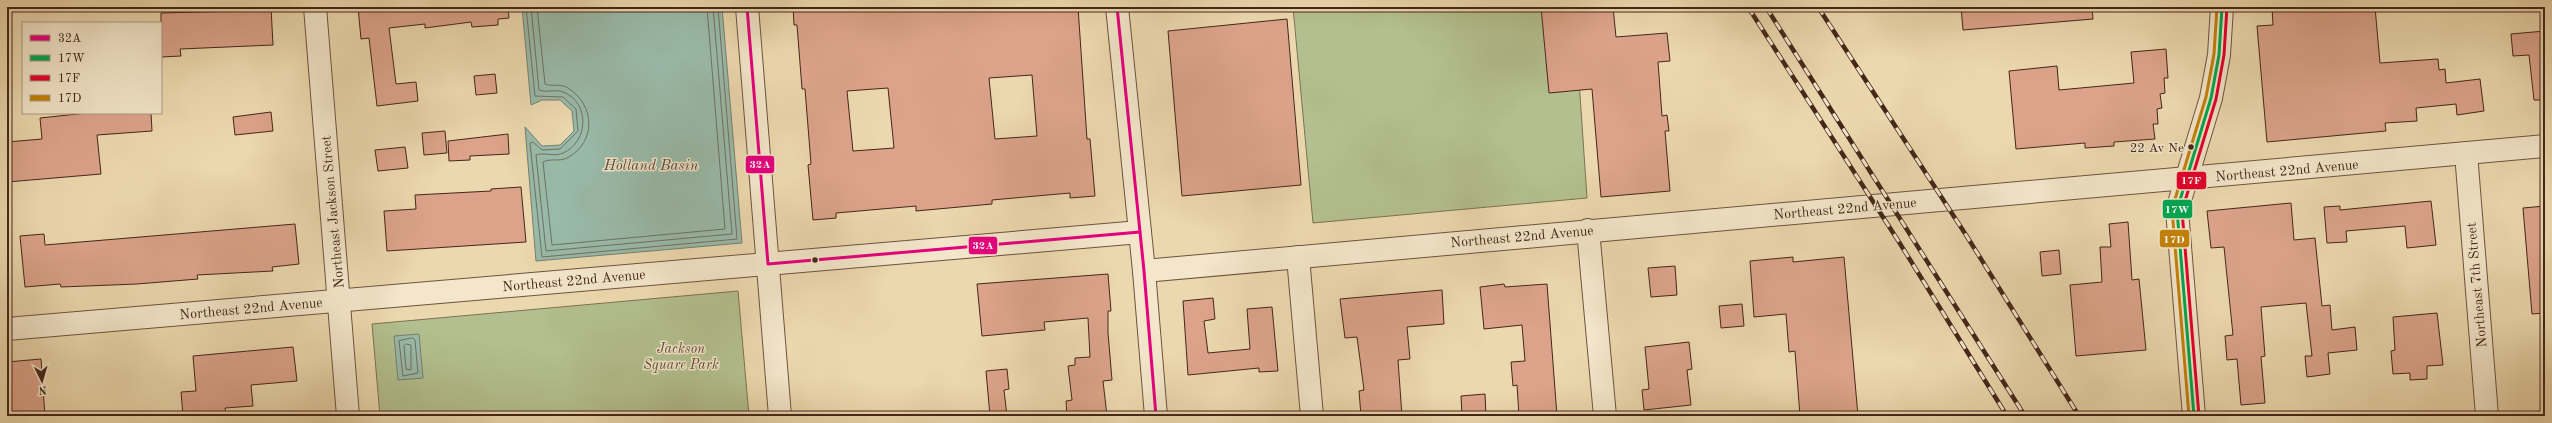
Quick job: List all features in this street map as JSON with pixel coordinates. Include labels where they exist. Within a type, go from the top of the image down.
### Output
[{"type":"street","name":"Northeast Jackson Street","points":[[315,7],[348,416]]},
{"type":"street","points":[[747,7],[780,416]]},
{"type":"street","points":[[1117,7],[1144,271],[1156,416]]},
{"type":"street","points":[[2194,416],[2177,210],[2211,98],[2220,47],[2222,7]]},
{"type":"street","name":"Northeast 22nd Avenue","points":[[1144,271],[1588,230],[2545,146]]},
{"type":"street","name":"Northeast 7th Street","points":[[2466,153],[2487,416]]},
{"type":"street","points":[[1588,230],[1605,416]]},
{"type":"street","name":"Northeast 22nd Avenue","points":[[7,329],[1140,232]]},
{"type":"street","points":[[1298,257],[1312,416]]},
{"type":"green space","points":[[1293,7],[1574,7],[1587,198],[1313,223]]},
{"type":"green space","name":"Jackson Square Park","points":[[738,291],[749,416],[380,416],[372,324]]},
{"type":"water","name":"Holland Basin","points":[[522,7],[722,7],[742,243],[536,261],[525,127],[542,146],[560,145],[574,131],[572,111],[560,100],[542,100],[531,105]]},
{"type":"water","points":[[419,334],[423,378],[398,380],[394,336]]},
{"type":"building","points":[[241,7],[271,7],[273,45],[180,49],[181,56],[162,57],[161,13],[241,11]]},
{"type":"building","points":[[358,7],[508,7],[509,18],[498,19],[498,25],[472,27],[471,22],[425,28],[425,24],[389,28],[396,84],[416,82],[418,101],[377,106],[369,38],[361,39]]},
{"type":"building","points":[[793,7],[1078,7],[1087,139],[1090,139],[1095,196],[1070,198],[1070,193],[992,200],[992,204],[916,211],[916,206],[836,213],[836,218],[813,220],[808,165],[811,164],[805,89],[802,89],[797,25],[794,25]],"holes":[[[1032,75],[1037,136],[995,139],[989,78]],[[888,88],[894,148],[853,151],[847,91]]]},
{"type":"building","points":[[1541,7],[1613,7],[1616,37],[1667,33],[1670,61],[1658,62],[1662,116],[1667,115],[1669,131],[1665,131],[1670,191],[1601,197],[1592,89],[1549,93]]},
{"type":"building","points":[[1961,7],[2092,7],[2093,19],[1963,30]]},
{"type":"building","points":[[2272,7],[2375,7],[2380,63],[2438,59],[2439,70],[2445,69],[2446,83],[2480,79],[2484,111],[2457,115],[2456,104],[2416,108],[2417,121],[2385,123],[2386,131],[2267,142],[2257,26],[2273,25]]},
{"type":"building","points":[[1287,19],[1301,185],[1182,196],[1168,31]]},
{"type":"building","points":[[2545,31],[2545,100],[2534,100],[2529,55],[2513,56],[2511,34]]},
{"type":"building","points":[[2166,49],[2168,78],[2164,78],[2165,93],[2160,94],[2162,108],[2157,109],[2158,124],[2153,124],[2155,139],[2114,142],[2114,146],[2085,148],[2085,143],[2016,149],[2009,71],[2057,66],[2059,90],[2134,83],[2131,52]]},
{"type":"building","points":[[495,74],[497,93],[476,95],[474,76]]},
{"type":"building","points":[[271,112],[273,131],[235,135],[233,117]]},
{"type":"building","points":[[78,114],[151,114],[152,131],[97,135],[101,174],[7,182],[7,142],[42,139],[40,118]]},
{"type":"building","points":[[445,131],[447,153],[424,155],[422,133]]},
{"type":"building","points":[[508,134],[509,154],[470,156],[470,160],[449,161],[448,141]]},
{"type":"building","points":[[405,147],[408,168],[378,171],[375,150]]},
{"type":"building","points":[[521,187],[526,242],[387,251],[384,211],[416,209],[415,195],[491,191],[491,189]]},
{"type":"building","points":[[2431,201],[2436,245],[2407,248],[2405,226],[2346,231],[2347,242],[2327,243],[2324,207],[2340,206],[2340,210]]},
{"type":"building","points":[[2291,203],[2294,240],[2315,238],[2322,306],[2330,305],[2332,330],[2355,327],[2357,350],[2328,353],[2330,374],[2307,377],[2305,356],[2312,356],[2306,303],[2261,307],[2265,356],[2261,357],[2265,403],[2241,405],[2237,359],[2227,360],[2225,336],[2233,335],[2224,247],[2211,248],[2207,211]]},
{"type":"building","points":[[2545,206],[2545,313],[2532,314],[2523,208]]},
{"type":"building","points":[[2128,222],[2132,280],[2139,279],[2146,350],[2076,356],[2070,285],[2102,282],[2100,247],[2111,247],[2109,224]]},
{"type":"building","points":[[295,224],[299,264],[272,267],[273,271],[197,275],[198,279],[137,284],[61,287],[60,284],[25,287],[20,236],[44,234],[45,245]]},
{"type":"building","points":[[2059,250],[2061,274],[2042,276],[2040,252]]},
{"type":"building","points":[[1793,257],[1793,262],[1844,257],[1858,416],[1800,416],[1795,351],[1789,352],[1786,314],[1754,317],[1750,261]]},
{"type":"building","points":[[1675,266],[1677,295],[1651,297],[1648,268]]},
{"type":"building","points":[[1108,274],[1111,311],[1108,311],[1108,333],[1112,380],[1103,381],[1107,416],[1067,416],[1066,401],[1072,400],[1068,366],[1075,365],[1075,358],[1090,357],[1088,318],[1044,322],[1045,330],[982,336],[977,284]]},
{"type":"building","points":[[1504,284],[1505,287],[1547,284],[1557,416],[1519,416],[1517,385],[1513,386],[1511,362],[1525,361],[1522,325],[1484,329],[1480,287]]},
{"type":"building","points":[[1442,290],[1444,324],[1407,327],[1410,359],[1398,360],[1402,416],[1361,416],[1359,391],[1364,390],[1357,337],[1345,338],[1340,299]]},
{"type":"building","points":[[1213,298],[1215,319],[1204,321],[1208,353],[1250,349],[1247,309],[1272,307],[1278,371],[1259,372],[1259,368],[1188,375],[1183,301]]},
{"type":"building","points":[[1742,304],[1744,326],[1721,328],[1719,306]]},
{"type":"building","points":[[2437,313],[2443,365],[2427,366],[2427,379],[2410,380],[2410,373],[2393,374],[2391,351],[2395,350],[2393,317]]},
{"type":"building","points":[[1689,342],[1692,369],[1687,370],[1691,405],[1644,410],[1642,390],[1649,389],[1645,347]]},
{"type":"building","points":[[293,347],[297,381],[251,385],[253,406],[225,408],[226,416],[183,416],[181,392],[196,391],[193,356]]},
{"type":"building","points":[[41,359],[45,416],[7,416],[7,362]]},
{"type":"building","points":[[1007,369],[1009,389],[1004,390],[1007,416],[990,416],[986,371]]},
{"type":"building","points":[[1485,394],[1486,416],[1462,416],[1461,396]]},
{"type":"railway","points":[[1748,7],[1899,242],[2007,416]]},
{"type":"railway","points":[[1766,7],[2025,416]]},
{"type":"railway","points":[[1818,7],[1966,235],[2079,416]]},
{"type":"transit line","name":"32A","points":[[747,7],[768,264],[1140,232]]},
{"type":"transit line","name":"32A","points":[[1117,7],[1144,271],[1156,416]]},
{"type":"transit line","name":"17D","points":[[2189,416],[2172,209],[2206,97],[2214,54],[2217,7]]},
{"type":"transit line","name":"17W","points":[[2194,416],[2177,210],[2211,98],[2219,55],[2222,7]]},
{"type":"transit line","name":"17F","points":[[2199,416],[2182,211],[2216,99],[2224,55],[2227,7]]},
{"type":"place","name":"22 Av Ne","points":[[2191,147]]}]
